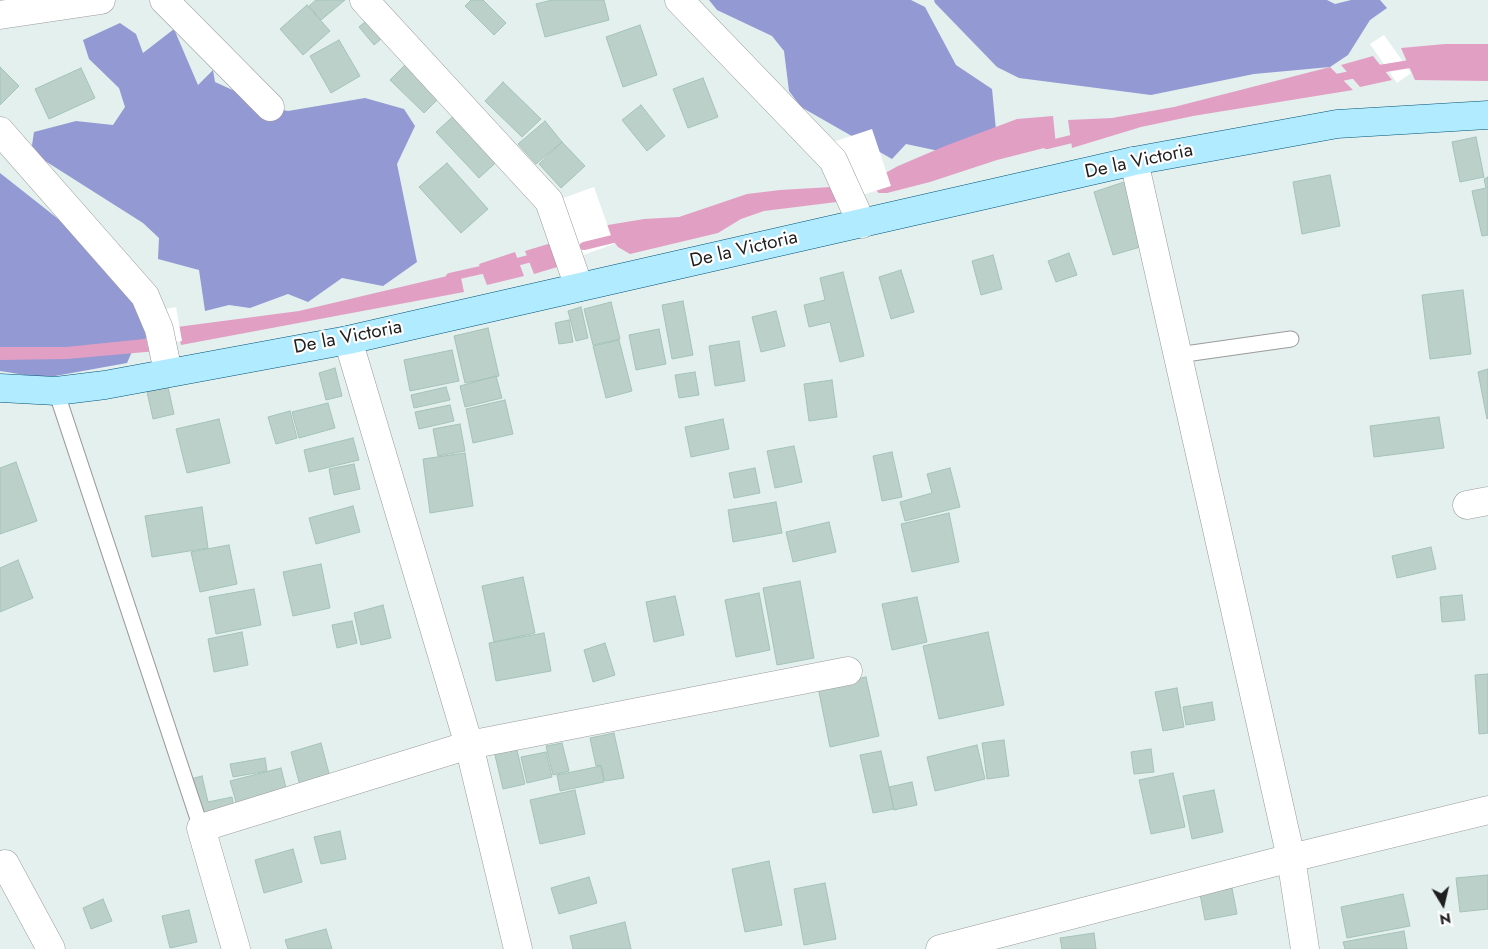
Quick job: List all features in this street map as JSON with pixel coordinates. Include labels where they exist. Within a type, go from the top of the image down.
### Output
[{"type":"main road","name":"De la Victoria","points":[[0,388],[56,392],[105,385],[348,340],[1134,161],[1337,124],[1488,115]]},
{"type":"street","points":[[0,15],[100,0]]},
{"type":"street","points":[[164,0],[270,107]]},
{"type":"street","points":[[364,0],[549,201],[579,287]]},
{"type":"street","points":[[679,0],[834,160],[862,224]]},
{"type":"street","points":[[0,131],[145,296],[159,329],[168,372]]},
{"type":"street","points":[[1134,161],[1291,858],[1305,949]]},
{"type":"street","points":[[348,340],[469,745],[518,949]]},
{"type":"street","points":[[236,949],[201,828],[469,745],[848,671]]},
{"type":"street","points":[[940,949],[1291,858],[1488,810]]},
{"type":"street","points":[[5,864],[51,949]]},
{"type":"lane","points":[[1178,355],[1291,339]]},
{"type":"lane","points":[[56,392],[201,828]]},
{"type":"shaded area","points":[[709,0],[911,0],[925,7],[956,65],[992,89],[996,130],[967,157],[906,144],[892,159],[801,107],[789,91],[784,51],[772,36],[717,10]]},
{"type":"shaded area","points":[[934,0],[1327,0],[1335,4],[1351,0],[1380,0],[1387,8],[1370,20],[1348,55],[1330,67],[1254,74],[1151,95],[1019,78],[997,67]]},
{"type":"shaded area","points":[[120,23],[136,34],[143,53],[174,29],[198,85],[213,70],[215,82],[270,107],[288,111],[365,98],[404,109],[415,126],[397,164],[417,262],[383,286],[342,278],[308,302],[288,294],[250,308],[229,305],[205,311],[199,270],[158,259],[159,238],[143,223],[31,152],[34,132],[76,121],[113,125],[125,107],[119,88],[89,59],[83,40]]},
{"type":"shaded area","points":[[1445,44],[1488,44],[1488,81],[1415,80],[1401,48]]},
{"type":"shaded area","points":[[1373,56],[1392,80],[1360,87],[1341,65]]},
{"type":"shaded area","points":[[1330,67],[1353,90],[1193,116],[1141,127],[1072,148],[1068,120],[1112,118],[1174,107]]},
{"type":"shaded area","points":[[1053,116],[1056,145],[997,160],[930,182],[887,193],[879,193],[873,187],[878,177],[898,166],[945,146],[1017,119]]},
{"type":"shaded area","points":[[0,173],[123,270],[159,329],[134,347],[127,363],[44,378],[0,371]]},
{"type":"shaded area","points":[[848,186],[861,199],[764,211],[741,219],[718,233],[630,254],[618,247],[602,226],[644,219],[679,217],[747,194]]},
{"type":"shaded area","points":[[558,241],[564,265],[534,274],[525,251]]},
{"type":"shaded area","points":[[515,252],[524,276],[487,285],[479,264]]},
{"type":"shaded area","points":[[460,273],[464,292],[181,345],[177,327],[299,311]]},
{"type":"shaded area","points":[[154,338],[157,351],[67,359],[0,360],[0,347],[66,347]]},
{"type":"pier","points":[[1384,35],[1411,73],[1397,83],[1370,44]]},
{"type":"pier","points":[[872,129],[891,186],[837,203],[818,147]]},
{"type":"pier","points":[[594,187],[614,244],[572,259],[552,202]]},
{"type":"pier","points":[[176,307],[182,341],[148,347],[142,314]]},
{"type":"building","points":[[316,0],[345,0],[321,20],[309,6]]},
{"type":"building","points":[[471,0],[483,0],[506,23],[494,35],[465,6]]},
{"type":"building","points":[[552,0],[604,0],[609,20],[545,37],[536,4]]},
{"type":"building","points":[[307,5],[330,31],[303,55],[280,29]]},
{"type":"building","points":[[372,16],[387,34],[374,45],[359,27]]},
{"type":"building","points":[[640,25],[657,75],[623,87],[606,37]]},
{"type":"building","points":[[339,40],[360,76],[331,93],[310,56]]},
{"type":"building","points":[[410,60],[444,93],[424,113],[390,80]]},
{"type":"building","points":[[0,67],[19,86],[0,105]]},
{"type":"building","points":[[81,68],[95,98],[49,119],[35,89]]},
{"type":"building","points":[[703,78],[718,117],[688,128],[673,89]]},
{"type":"building","points":[[503,82],[541,119],[522,137],[485,101]]},
{"type":"building","points":[[641,105],[665,136],[647,151],[622,120]]},
{"type":"building","points":[[459,111],[502,157],[479,178],[436,132]]},
{"type":"building","points":[[545,121],[562,142],[536,164],[518,144]]},
{"type":"building","points":[[1476,137],[1484,177],[1460,182],[1452,142]]},
{"type":"building","points":[[562,142],[585,166],[561,188],[539,164]]},
{"type":"building","points":[[447,163],[488,209],[461,233],[419,187]]},
{"type":"building","points":[[1330,175],[1340,226],[1302,234],[1293,182]]},
{"type":"building","points":[[1488,177],[1488,235],[1482,236],[1472,191],[1486,188],[1484,179]]},
{"type":"building","points":[[1127,181],[1147,245],[1113,255],[1094,192]]},
{"type":"building","points":[[1069,253],[1077,275],[1056,282],[1048,261]]},
{"type":"building","points":[[993,255],[1002,289],[981,295],[972,261]]},
{"type":"building","points":[[901,270],[914,312],[891,319],[879,277]]},
{"type":"building","points":[[843,272],[864,356],[840,362],[830,322],[809,327],[804,305],[825,300],[820,278]]},
{"type":"building","points":[[1463,290],[1471,354],[1430,359],[1422,295]]},
{"type":"building","points":[[683,301],[693,355],[672,359],[662,305]]},
{"type":"building","points":[[611,302],[620,339],[593,345],[584,309]]},
{"type":"building","points":[[581,307],[588,338],[576,341],[568,311]]},
{"type":"building","points":[[776,311],[785,346],[761,352],[752,317]]},
{"type":"building","points":[[569,320],[573,342],[559,344],[555,323]]},
{"type":"building","points":[[488,328],[499,376],[465,383],[454,336]]},
{"type":"building","points":[[659,329],[666,364],[636,370],[629,335]]},
{"type":"building","points":[[619,340],[632,391],[606,398],[593,346]]},
{"type":"building","points":[[739,341],[745,381],[715,386],[709,346]]},
{"type":"building","points":[[452,350],[459,381],[410,391],[404,360]]},
{"type":"building","points":[[335,368],[342,396],[326,400],[319,373]]},
{"type":"building","points":[[1488,369],[1488,418],[1487,419],[1478,372]]},
{"type":"building","points":[[695,372],[699,395],[679,398],[675,375]]},
{"type":"building","points":[[496,376],[502,398],[465,407],[460,386]]},
{"type":"building","points":[[832,380],[837,417],[809,421],[804,384]]},
{"type":"building","points":[[168,387],[174,414],[153,419],[147,392]]},
{"type":"building","points":[[446,387],[450,400],[414,408],[411,395]]},
{"type":"building","points":[[505,400],[513,434],[473,443],[466,409]]},
{"type":"building","points":[[328,403],[335,428],[299,438],[292,412]]},
{"type":"building","points":[[450,405],[454,421],[419,429],[415,412]]},
{"type":"building","points":[[290,411],[297,438],[276,444],[268,417]]},
{"type":"building","points":[[1439,417],[1444,448],[1374,457],[1370,426]]},
{"type":"building","points":[[219,419],[230,463],[187,473],[176,429]]},
{"type":"building","points":[[723,419],[729,449],[691,457],[685,427]]},
{"type":"building","points":[[460,424],[465,451],[438,456],[433,429]]},
{"type":"building","points":[[353,438],[359,460],[309,472],[304,450]]},
{"type":"building","points":[[794,446],[802,482],[775,488],[767,451]]},
{"type":"building","points":[[892,452],[902,497],[882,501],[873,456]]},
{"type":"building","points":[[465,453],[473,506],[430,513],[423,459]]},
{"type":"building","points":[[16,462],[37,521],[0,534],[0,468]]},
{"type":"building","points":[[354,464],[360,489],[334,495],[329,469]]},
{"type":"building","points":[[755,468],[760,493],[734,498],[729,473]]},
{"type":"building","points":[[950,468],[960,507],[905,521],[900,502],[932,493],[927,474]]},
{"type":"building","points":[[776,502],[782,533],[733,542],[728,510]]},
{"type":"building","points":[[353,506],[360,532],[316,544],[309,518]]},
{"type":"building","points":[[202,507],[208,548],[152,557],[145,516]]},
{"type":"building","points":[[949,513],[959,562],[912,572],[901,524]]},
{"type":"building","points":[[829,522],[836,552],[793,562],[786,532]]},
{"type":"building","points":[[229,545],[237,584],[200,592],[191,552]]},
{"type":"building","points":[[1431,547],[1436,569],[1397,578],[1392,556]]},
{"type":"building","points":[[18,560],[33,598],[0,612],[0,568]]},
{"type":"building","points":[[321,564],[330,608],[293,616],[283,572]]},
{"type":"building","points":[[523,577],[535,633],[494,642],[482,586]]},
{"type":"building","points":[[800,581],[814,658],[777,665],[763,588]]},
{"type":"building","points":[[254,589],[261,625],[216,634],[209,597]]},
{"type":"building","points":[[759,593],[770,650],[736,657],[725,600]]},
{"type":"building","points":[[1462,595],[1465,620],[1442,622],[1440,597]]},
{"type":"building","points":[[675,596],[684,635],[654,642],[646,602]]},
{"type":"building","points":[[917,597],[927,642],[892,650],[882,604]]},
{"type":"building","points":[[383,605],[391,638],[361,645],[354,613]]},
{"type":"building","points":[[352,621],[357,643],[337,648],[332,625]]},
{"type":"building","points":[[242,632],[248,665],[214,672],[208,639]]},
{"type":"building","points":[[988,632],[1004,705],[939,719],[923,646]]},
{"type":"building","points":[[544,633],[551,671],[496,681],[489,643]]},
{"type":"building","points":[[605,643],[615,675],[593,682],[584,650]]},
{"type":"building","points":[[1488,674],[1488,733],[1479,734],[1475,675]]},
{"type":"building","points":[[866,677],[879,736],[830,747],[818,687]]},
{"type":"building","points":[[1177,688],[1184,727],[1163,731],[1155,692]]},
{"type":"building","points":[[1212,702],[1215,720],[1186,725],[1183,707]]},
{"type":"building","points":[[614,733],[624,778],[605,781],[601,765],[596,766],[590,738]]},
{"type":"building","points":[[1004,740],[1009,776],[987,779],[982,743]]},
{"type":"building","points":[[321,743],[332,785],[302,793],[291,752]]},
{"type":"building","points":[[562,743],[569,771],[553,775],[546,746]]},
{"type":"building","points":[[977,745],[985,779],[935,791],[927,757]]},
{"type":"building","points":[[516,746],[525,784],[503,789],[494,751]]},
{"type":"building","points":[[1151,749],[1154,772],[1134,774],[1131,752]]},
{"type":"building","points":[[881,751],[894,809],[873,813],[860,755]]},
{"type":"building","points":[[546,752],[552,777],[527,783],[521,757]]},
{"type":"building","points":[[265,758],[267,771],[233,777],[230,764]]},
{"type":"building","points":[[601,766],[604,782],[560,791],[557,775]]},
{"type":"building","points":[[281,768],[288,796],[238,809],[230,781]]},
{"type":"building","points":[[1173,773],[1185,827],[1151,834],[1139,780]]},
{"type":"building","points":[[202,776],[208,802],[232,797],[235,811],[200,819],[191,779]]},
{"type":"building","points":[[912,782],[917,805],[894,810],[889,787]]},
{"type":"building","points":[[575,790],[585,834],[540,844],[530,800]]},
{"type":"building","points":[[1214,790],[1223,832],[1192,839],[1183,796]]},
{"type":"building","points":[[340,831],[346,859],[321,864],[314,837]]},
{"type":"building","points":[[293,849],[302,882],[264,893],[255,860]]},
{"type":"building","points":[[769,861],[782,925],[745,932],[732,869]]},
{"type":"building","points":[[1488,875],[1488,909],[1460,912],[1456,878]]},
{"type":"building","points":[[589,877],[597,903],[559,914],[551,888]]},
{"type":"building","points":[[825,883],[836,939],[804,945],[794,889]]},
{"type":"building","points":[[1232,888],[1237,914],[1205,920],[1200,894]]},
{"type":"building","points":[[1403,894],[1410,926],[1347,938],[1341,907]]},
{"type":"building","points":[[103,899],[112,921],[91,929],[83,908]]},
{"type":"building","points":[[189,910],[197,942],[170,948],[162,916]]},
{"type":"building","points":[[625,922],[631,949],[573,949],[570,936]]},
{"type":"building","points":[[326,929],[332,949],[288,949],[285,940]]},
{"type":"building","points":[[1404,931],[1407,949],[1345,949],[1343,942]]},
{"type":"building","points":[[1094,933],[1096,949],[1062,949],[1060,938]]},
{"type":"waterway","points":[[1373,70],[1416,63]]},
{"type":"waterway","points":[[1332,79],[1360,73]]},
{"type":"waterway","points":[[1047,145],[1080,137]]},
{"type":"waterway","points":[[584,246],[621,237]]},
{"type":"waterway","points":[[509,264],[536,257]]},
{"type":"waterway","points":[[450,277],[490,268]]}]
